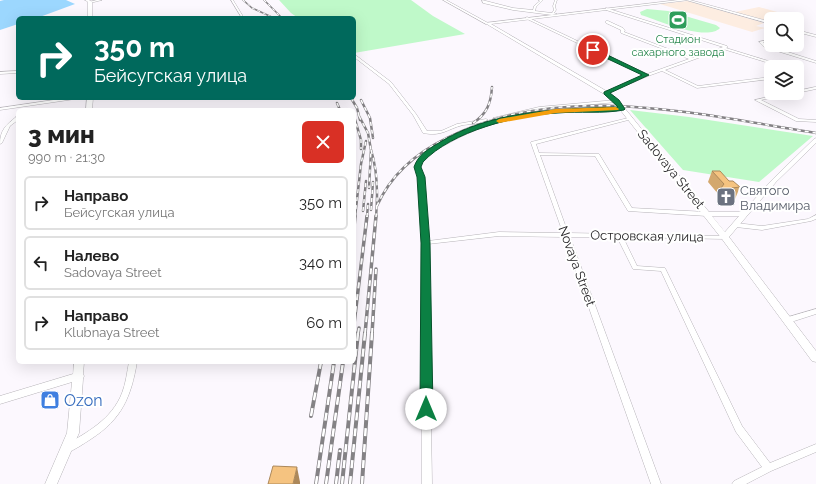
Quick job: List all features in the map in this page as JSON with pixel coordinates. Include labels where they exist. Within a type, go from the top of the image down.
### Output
[{"type":"street","points":[[90,16],[88,1],[101,0]]},
{"type":"street","points":[[232,0],[243,16]]},
{"type":"street","points":[[444,0],[487,23],[554,14],[687,0],[764,21]]},
{"type":"street","points":[[483,0],[484,2],[497,6],[554,14]]},
{"type":"street","points":[[534,11],[535,7],[542,0],[539,0]]},
{"type":"street","points":[[554,14],[556,0]]},
{"type":"street","points":[[606,93],[647,75],[726,47],[607,9]]},
{"type":"street","points":[[526,18],[647,75]]},
{"type":"street","points":[[607,22],[623,30],[622,32],[692,60]]},
{"type":"street","name":"Sadovaya Street","points":[[487,23],[606,93],[616,101],[725,237],[816,358]]},
{"type":"street","points":[[804,33],[816,36]]},
{"type":"street","points":[[722,48],[764,60]]},
{"type":"street","points":[[784,52],[816,62]]},
{"type":"street","points":[[356,57],[390,83],[415,115],[425,132],[435,134],[446,132],[464,124],[539,108],[616,101]]},
{"type":"street","points":[[663,70],[697,87],[764,79]]},
{"type":"street","points":[[0,73],[16,72]]},
{"type":"street","points":[[804,90],[815,88]]},
{"type":"street","points":[[764,99],[757,100],[798,120],[816,121]]},
{"type":"street","points":[[24,108],[65,100]]},
{"type":"street","points":[[0,109],[16,108]]},
{"type":"street","points":[[427,484],[425,243],[421,177],[417,167],[419,161],[425,155],[462,132],[484,124],[532,114],[556,111],[622,109]]},
{"type":"street","points":[[630,118],[533,143],[537,154],[597,155],[630,210],[707,214],[746,214]]},
{"type":"street","points":[[0,143],[8,125],[16,119]]},
{"type":"street","points":[[725,237],[774,181],[816,140]]},
{"type":"street","name":"Novaya Street","points":[[537,154],[656,484]]},
{"type":"street","points":[[736,225],[762,228],[809,220],[816,217]]},
{"type":"street","name":"Островская улица","points":[[425,243],[500,234],[725,237]]},
{"type":"street","points":[[619,235],[635,268],[663,270],[740,429],[768,468]]},
{"type":"street","points":[[788,320],[816,311]]},
{"type":"street","points":[[50,484],[73,433],[79,364]]},
{"type":"street","points":[[66,449],[86,439],[102,428],[116,412],[124,400],[133,364]]},
{"type":"street","points":[[0,400],[79,376]]},
{"type":"street","points":[[737,484],[768,468],[816,448]]},
{"type":"shaded area","points":[[688,1],[764,23],[756,26],[764,28],[752,32],[660,4]]},
{"type":"shaded area","points":[[759,7],[777,12],[764,12],[764,20],[735,12]]},
{"type":"green space","points":[[279,0],[411,0],[433,16],[465,34],[356,53],[356,16],[295,16]]},
{"type":"green space","name":"Стадион сахарного завода","points":[[647,9],[668,11],[716,25],[720,28],[714,32],[704,33],[682,29],[641,15],[640,12]]},
{"type":"green space","points":[[630,110],[689,117],[813,136],[759,182],[683,170]]},
{"type":"water","points":[[66,0],[75,4],[42,16],[16,16],[16,25],[0,30],[0,1]]},
{"type":"building","points":[[712,171],[720,171],[729,181],[733,181],[740,187],[732,188],[730,191],[721,188],[724,184]]},
{"type":"building","points":[[273,466],[297,467],[293,484],[268,484]]},
{"type":"railway","points":[[243,0],[252,8],[270,16]]},
{"type":"railway","points":[[264,0],[280,16]]},
{"type":"railway","points":[[473,123],[485,112],[491,98],[492,87]]},
{"type":"railway","points":[[352,100],[357,108],[359,116]]},
{"type":"railway","points":[[361,100],[370,118],[373,138]]},
{"type":"railway","points":[[337,103],[339,108]]},
{"type":"railway","points":[[377,206],[389,184],[397,174],[425,150],[447,138],[491,120],[536,110],[582,106],[629,107],[676,111],[816,133]]},
{"type":"railway","points":[[359,116],[368,133],[371,150]]},
{"type":"railway","points":[[359,116],[360,120]]},
{"type":"railway","points":[[356,123],[361,140],[361,149]]},
{"type":"railway","points":[[356,208],[361,164],[366,141]]},
{"type":"railway","points":[[369,188],[371,150]]},
{"type":"railway","points":[[371,150],[377,183],[376,217]]},
{"type":"railway","points":[[363,211],[366,181]]},
{"type":"railway","points":[[371,210],[373,182]]},
{"type":"railway","points":[[367,217],[368,204]]},
{"type":"railway","points":[[356,307],[367,216]]},
{"type":"railway","points":[[365,334],[376,216]]},
{"type":"railway","points":[[372,334],[376,269]]},
{"type":"railway","points":[[358,334],[359,328]]},
{"type":"railway","points":[[356,352],[358,333]]},
{"type":"railway","points":[[350,484],[365,333]]},
{"type":"railway","points":[[362,484],[372,333]]},
{"type":"railway","points":[[311,416],[321,364]]},
{"type":"railway","points":[[316,484],[334,364]]},
{"type":"railway","points":[[326,484],[343,364]]},
{"type":"railway","points":[[342,484],[355,364]]},
{"type":"railway","points":[[336,484],[340,450]]},
{"type":"slow traffic","points":[[499,121],[556,111],[616,109]]},
{"type":"place","name":"Стадион сахарного завода","points":[[678,20]]},
{"type":"place","name":"Святого Владимира","points":[[726,197]]},
{"type":"place","name":"Ozon","points":[[50,400]]},
{"type":"route","points":[[426,409],[425,243],[421,177],[417,167],[419,161],[425,155],[462,132],[484,124],[532,114],[556,111],[622,109],[616,101],[606,93],[647,75],[593,50]]}]
